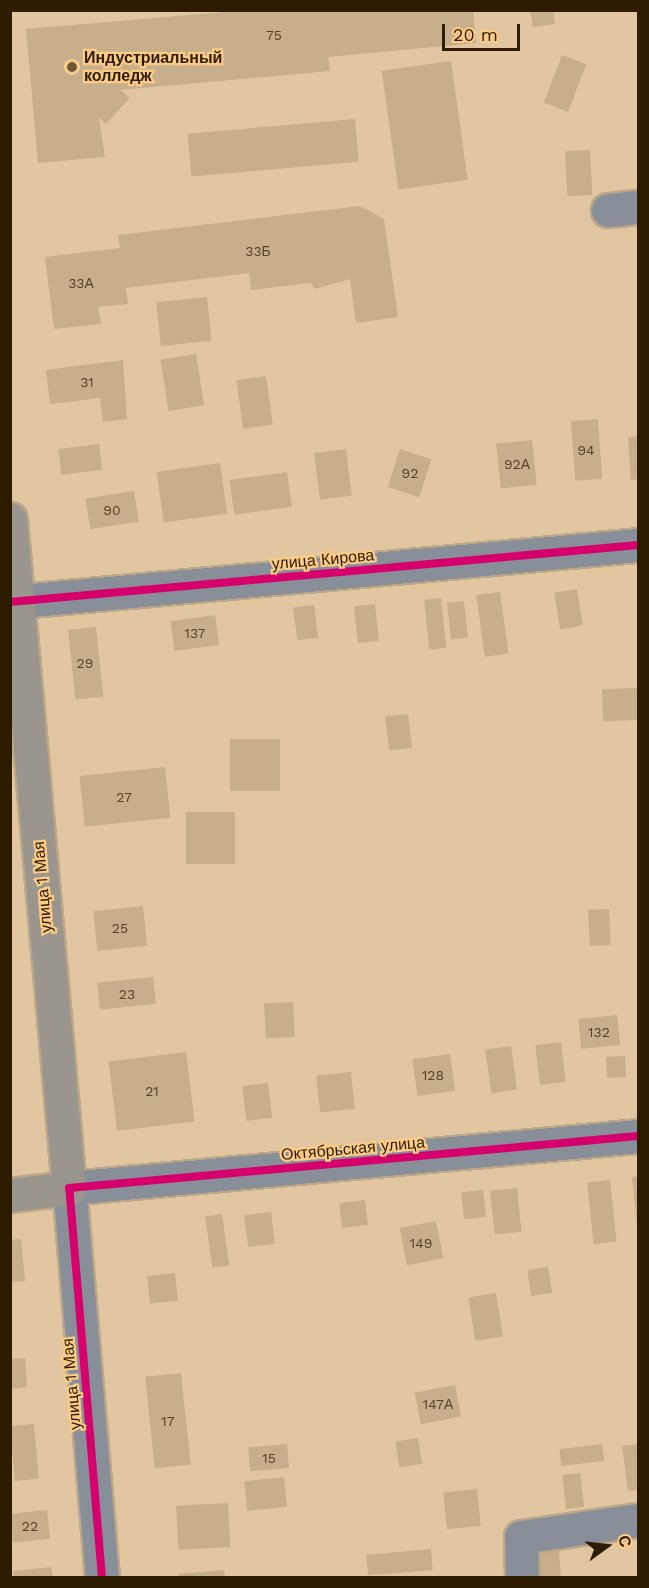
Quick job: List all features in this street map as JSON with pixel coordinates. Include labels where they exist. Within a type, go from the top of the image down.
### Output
[{"type":"main road","name":"улица 1 Мая","points":[[10,519],[14,602],[69,1188]]},
{"type":"main road","name":"Октябрьская улица","points":[[10,1195],[69,1188]]},
{"type":"street","name":"улица Кирова","points":[[14,602],[639,545]]},
{"type":"street","name":"Октябрьская улица","points":[[69,1188],[639,1136]]},
{"type":"street","name":"улица 1 Мая","points":[[69,1188],[102,1578]]},
{"type":"street","points":[[522,1578],[521,1537],[639,1520]]},
{"type":"building","points":[[248,10],[473,10],[476,43],[328,57],[330,71],[120,90],[130,98],[106,124],[99,118],[105,157],[38,163],[26,29]]},
{"type":"building","points":[[530,10],[553,10],[555,24],[533,27]]},
{"type":"building","points":[[562,55],[586,64],[568,112],[544,103]]},
{"type":"building","points":[[451,61],[468,180],[398,190],[382,71]]},
{"type":"building","points":[[355,119],[359,162],[191,176],[188,134]]},
{"type":"building","points":[[590,150],[592,195],[567,196],[565,151]]},
{"type":"building","points":[[360,206],[384,219],[398,317],[356,323],[350,279],[315,289],[311,283],[251,290],[249,273],[126,288],[128,304],[98,307],[101,324],[54,329],[45,257],[120,248],[118,235]]},
{"type":"building","points":[[207,297],[212,341],[161,346],[156,302]]},
{"type":"building","points":[[196,354],[204,405],[169,411],[160,360]]},
{"type":"building","points":[[123,360],[127,419],[103,422],[100,398],[50,404],[46,370]]},
{"type":"building","points":[[266,376],[273,425],[243,429],[236,380]]},
{"type":"building","points":[[598,419],[602,479],[575,481],[571,421]]},
{"type":"building","points":[[638,436],[638,479],[631,480],[628,437]]},
{"type":"building","points":[[532,440],[537,485],[501,489],[496,444]]},
{"type":"building","points":[[99,444],[102,470],[61,475],[58,449]]},
{"type":"building","points":[[346,449],[352,496],[320,500],[314,453]]},
{"type":"building","points":[[400,449],[431,459],[419,497],[388,487]]},
{"type":"building","points":[[220,463],[227,514],[164,522],[157,472]]},
{"type":"building","points":[[287,472],[292,507],[234,515],[230,480]]},
{"type":"building","points":[[134,491],[139,522],[90,529],[86,499]]},
{"type":"building","points":[[577,589],[583,626],[560,629],[554,593]]},
{"type":"building","points":[[500,592],[509,653],[485,657],[476,595]]},
{"type":"building","points":[[441,598],[446,648],[429,650],[424,600]]},
{"type":"building","points":[[464,601],[468,638],[451,640],[447,603]]},
{"type":"building","points":[[375,604],[379,641],[358,643],[354,606]]},
{"type":"building","points":[[314,605],[318,638],[297,640],[293,608]]},
{"type":"building","points":[[215,615],[219,645],[175,651],[170,621]]},
{"type":"building","points":[[96,627],[103,697],[75,700],[68,630]]},
{"type":"building","points":[[637,688],[638,720],[603,721],[602,689]]},
{"type":"building","points":[[408,714],[412,748],[389,751],[385,717]]},
{"type":"building","points":[[230,739],[280,739],[280,791],[230,791]]},
{"type":"building","points":[[165,767],[170,818],[85,827],[79,776]]},
{"type":"building","points":[[186,812],[235,812],[235,864],[186,864]]},
{"type":"building","points":[[143,906],[147,946],[97,951],[93,911]]},
{"type":"building","points":[[609,909],[611,945],[590,946],[588,910]]},
{"type":"building","points":[[153,977],[156,1004],[100,1010],[97,983]]},
{"type":"building","points":[[293,1002],[295,1037],[266,1038],[264,1004]]},
{"type":"building","points":[[617,1015],[620,1045],[581,1049],[578,1019]]},
{"type":"building","points":[[561,1042],[566,1082],[540,1085],[535,1045]]},
{"type":"building","points":[[511,1046],[517,1090],[491,1093],[485,1050]]},
{"type":"building","points":[[186,1052],[195,1121],[117,1131],[109,1062]]},
{"type":"building","points":[[450,1054],[455,1091],[418,1096],[412,1059]]},
{"type":"building","points":[[625,1056],[626,1077],[607,1078],[606,1057]]},
{"type":"building","points":[[351,1072],[355,1109],[320,1112],[316,1076]]},
{"type":"building","points":[[268,1083],[272,1118],[246,1121],[242,1086]]},
{"type":"building","points":[[638,1176],[638,1224],[637,1224],[632,1177]]},
{"type":"building","points":[[610,1180],[616,1242],[594,1244],[587,1182]]},
{"type":"building","points":[[517,1188],[522,1232],[495,1235],[490,1191]]},
{"type":"building","points":[[483,1190],[486,1217],[464,1219],[461,1192]]},
{"type":"building","points":[[365,1200],[368,1225],[342,1228],[339,1203]]},
{"type":"building","points":[[271,1212],[275,1244],[248,1247],[244,1215]]},
{"type":"building","points":[[222,1214],[229,1265],[212,1268],[205,1216]]},
{"type":"building","points":[[436,1221],[443,1258],[407,1265],[400,1228]]},
{"type":"building","points":[[21,1239],[25,1281],[10,1282],[10,1240]]},
{"type":"building","points":[[548,1267],[552,1293],[531,1296],[527,1270]]},
{"type":"building","points":[[175,1273],[178,1301],[150,1304],[147,1276]]},
{"type":"building","points":[[496,1293],[503,1336],[475,1341],[468,1297]]},
{"type":"building","points":[[25,1358],[27,1387],[10,1389],[10,1359]]},
{"type":"building","points":[[181,1373],[191,1464],[155,1468],[145,1377]]},
{"type":"building","points":[[455,1385],[461,1416],[421,1424],[415,1393]]},
{"type":"building","points":[[34,1424],[39,1479],[15,1481],[10,1426]]},
{"type":"building","points":[[418,1438],[422,1464],[399,1467],[395,1442]]},
{"type":"building","points":[[287,1444],[289,1468],[250,1471],[248,1447]]},
{"type":"building","points":[[602,1444],[604,1461],[561,1466],[559,1449]]},
{"type":"building","points":[[638,1444],[638,1490],[628,1491],[622,1446]]},
{"type":"building","points":[[580,1473],[584,1507],[566,1509],[562,1475]]},
{"type":"building","points":[[284,1477],[287,1507],[247,1511],[244,1481]]},
{"type":"building","points":[[477,1489],[481,1526],[447,1529],[443,1493]]},
{"type":"building","points":[[228,1503],[230,1547],[178,1550],[176,1506]]},
{"type":"building","points":[[47,1510],[50,1539],[13,1543],[10,1514]]},
{"type":"building","points":[[431,1549],[433,1570],[368,1576],[366,1555]]},
{"type":"building","points":[[559,1549],[561,1578],[531,1578],[529,1551]]},
{"type":"building","points":[[51,1567],[53,1578],[14,1578],[13,1571]]},
{"type":"building","points":[[224,1570],[225,1578],[178,1578],[178,1574]]},
{"type":"cycle path","points":[[10,602],[638,545]]},
{"type":"cycle path","points":[[102,1578],[69,1188],[638,1136]]},
{"type":"place","name":"Индустриальный колледж","points":[[72,67]]}]
